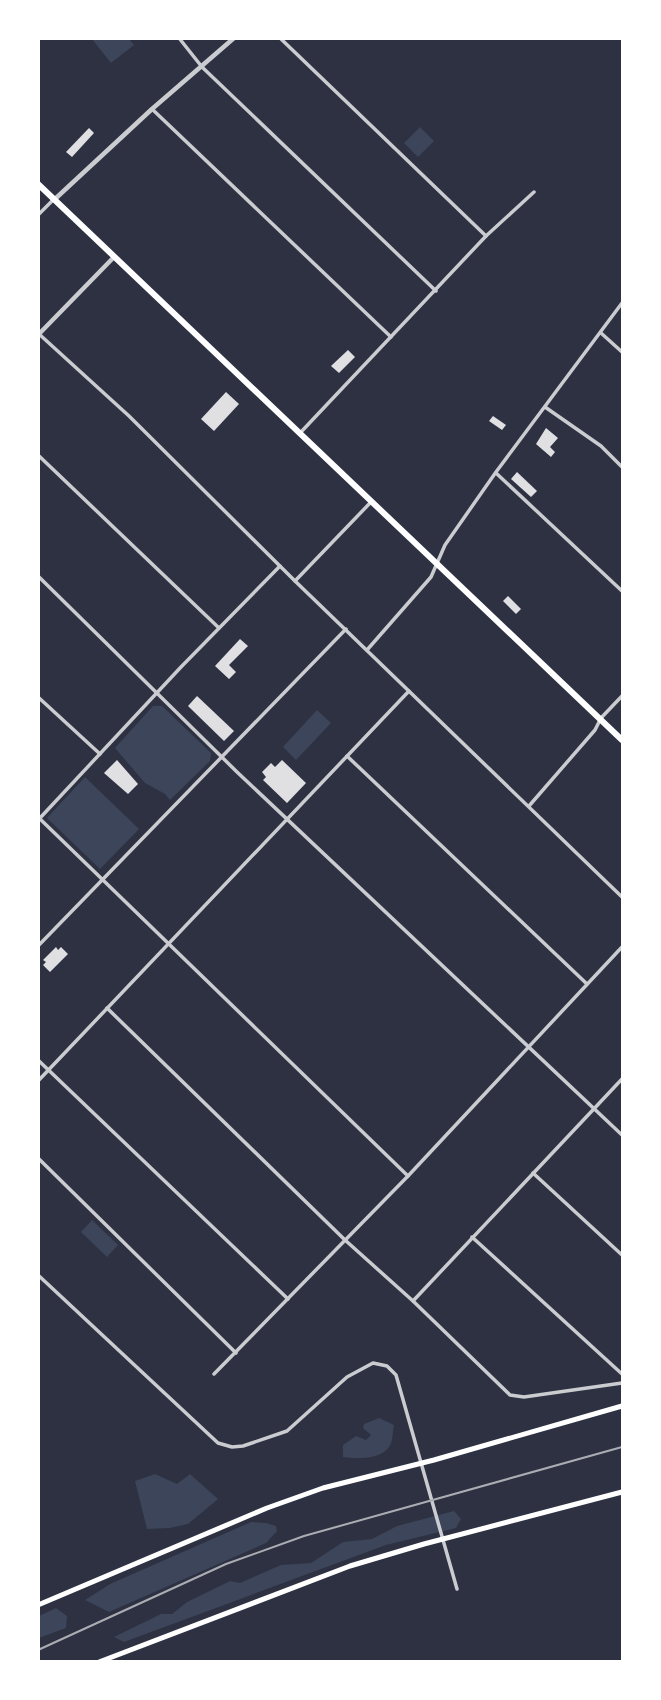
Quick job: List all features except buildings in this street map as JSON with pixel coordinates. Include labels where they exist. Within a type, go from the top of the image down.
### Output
[{"type":"main road","points":[[38,184],[373,500],[622,740]]},
{"type":"main road","points":[[38,1605],[267,1508],[323,1488],[434,1460],[622,1406]]},
{"type":"main road","points":[[99,1661],[350,1566],[622,1492]]},
{"type":"street","points":[[179,38],[202,67],[436,291]]},
{"type":"street","points":[[38,215],[152,109],[234,38]]},
{"type":"street","points":[[280,38],[486,236]]},
{"type":"street","points":[[152,109],[391,338]]},
{"type":"street","points":[[301,432],[486,236],[534,192]]},
{"type":"street","points":[[115,256],[39,335],[129,416],[279,566],[622,897]]},
{"type":"street","points":[[367,650],[431,577],[445,545],[622,303]]},
{"type":"street","points":[[601,333],[622,352]]},
{"type":"street","points":[[545,407],[601,446],[622,467]]},
{"type":"street","points":[[38,455],[219,628]]},
{"type":"street","points":[[496,472],[622,591]]},
{"type":"street","points":[[295,581],[373,500]]},
{"type":"street","points":[[279,566],[39,818],[408,1176]]},
{"type":"street","points":[[38,576],[222,757],[622,1135]]},
{"type":"street","points":[[38,946],[346,629]]},
{"type":"street","points":[[38,1081],[409,691]]},
{"type":"street","points":[[529,806],[622,696]]},
{"type":"street","points":[[38,697],[100,754]]},
{"type":"street","points":[[347,756],[587,984]]},
{"type":"street","points":[[214,1374],[408,1176],[622,947]]},
{"type":"street","points":[[107,1008],[345,1240],[510,1395],[524,1397],[622,1383]]},
{"type":"street","points":[[38,1060],[288,1300]]},
{"type":"street","points":[[413,1301],[622,1079]]},
{"type":"street","points":[[38,1158],[236,1353]]},
{"type":"street","points":[[533,1173],[622,1255]]},
{"type":"street","points":[[472,1237],[622,1374]]},
{"type":"street","points":[[38,1275],[218,1443],[232,1447],[288,1432],[346,1377],[373,1363],[387,1366],[396,1376],[457,1588]]},
{"type":"shaded area","points":[[92,39],[129,39],[134,45],[111,63]]},
{"type":"shaded area","points":[[420,127],[434,141],[418,157],[404,143]]},
{"type":"shaded area","points":[[153,706],[162,706],[211,753],[210,761],[170,800],[165,794],[145,783],[115,748]]},
{"type":"shaded area","points":[[317,710],[331,723],[296,760],[283,747]]},
{"type":"shaded area","points":[[85,777],[139,829],[100,869],[47,818]]},
{"type":"shaded area","points":[[92,1220],[118,1245],[107,1257],[81,1232]]},
{"type":"shaded area","points":[[379,1418],[394,1425],[388,1449],[370,1457],[343,1457],[343,1445],[356,1436],[366,1440],[371,1435],[363,1428],[364,1424]]},
{"type":"shaded area","points":[[155,1474],[177,1484],[190,1474],[218,1499],[188,1524],[147,1529],[135,1481]]},
{"type":"shaded area","points":[[454,1511],[461,1519],[456,1528],[386,1545],[124,1642],[114,1637],[161,1614],[172,1614],[187,1602],[230,1581],[240,1583],[281,1565],[311,1563],[343,1542],[372,1539],[397,1526]]},
{"type":"shaded area","points":[[251,1522],[276,1526],[277,1531],[266,1543],[109,1612],[85,1600],[110,1584]]},
{"type":"shaded area","points":[[56,1608],[67,1616],[66,1628],[39,1638],[39,1616]]},
{"type":"railway","points":[[38,1650],[226,1564],[304,1536],[622,1447]]}]
